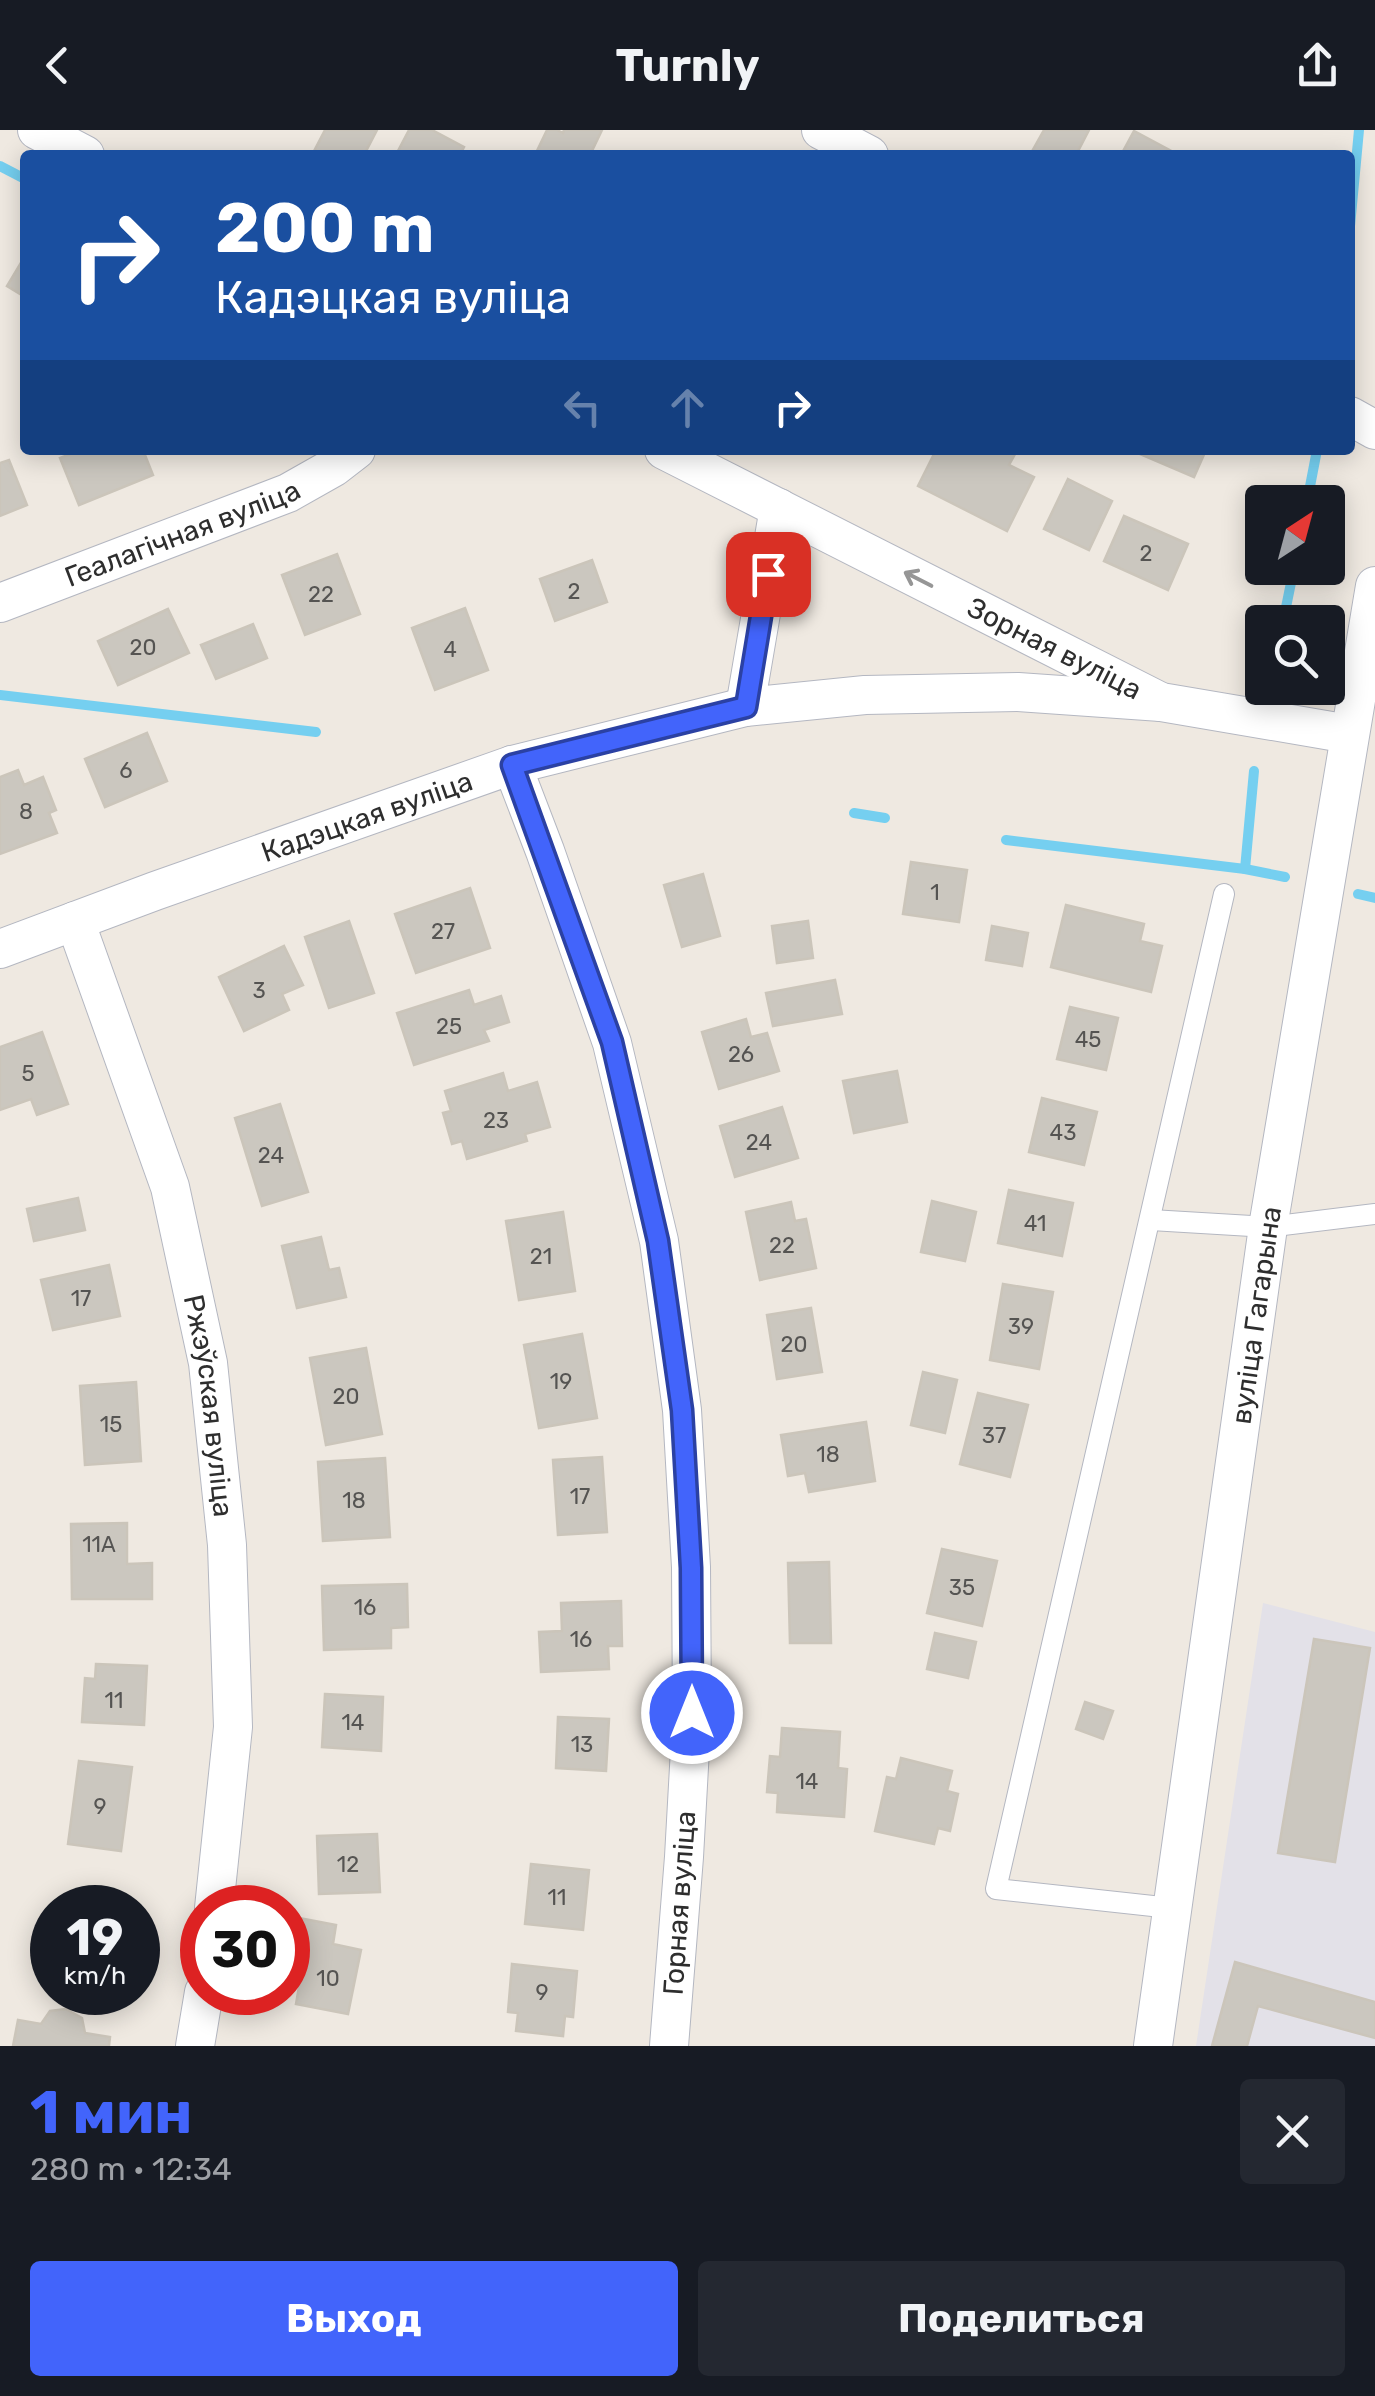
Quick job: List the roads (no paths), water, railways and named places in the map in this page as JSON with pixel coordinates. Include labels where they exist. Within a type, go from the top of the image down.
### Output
[{"type":"street","points":[[37,130],[75,150]]},
{"type":"street","points":[[822,130],[860,150]]},
{"type":"street","name":"Геалагічная вуліца","points":[[0,603],[288,494],[350,455]]},
{"type":"street","name":"Зорная вуліца","points":[[674,455],[1161,702],[1348,734]]},
{"type":"street","points":[[746,707],[779,508]]},
{"type":"street","name":"вуліца Гагарына","points":[[1153,2046],[1268,1227],[1375,586]]},
{"type":"street","name":"Кадэцкая вуліца","points":[[0,949],[512,765],[746,707],[864,695],[1018,692],[1161,702]]},
{"type":"street","name":"Горная вуліца","points":[[512,765],[612,1042],[658,1241],[682,1410],[691,1568],[692,1713],[669,2046]]},
{"type":"street","name":"Ржэўская вуліца","points":[[75,921],[170,1186],[208,1363],[227,1545],[233,1726],[216,1885]]},
{"type":"street","points":[[195,2046],[200,2015]]},
{"type":"lane","points":[[1172,1908],[996,1890],[1224,894]]},
{"type":"lane","points":[[1151,1220],[1268,1227],[1375,1214]]},
{"type":"waterway","points":[[1355,173],[1359,130]]},
{"type":"waterway","points":[[0,166],[20,176]]},
{"type":"waterway","points":[[1310,485],[1316,455]]},
{"type":"waterway","points":[[1286,605],[1291,585]]},
{"type":"waterway","points":[[0,695],[316,732]]},
{"type":"waterway","points":[[1245,869],[1254,771]]},
{"type":"waterway","points":[[854,813],[885,818]]},
{"type":"waterway","points":[[1006,840],[1285,877]]},
{"type":"waterway","points":[[1358,894],[1375,898]]}]
